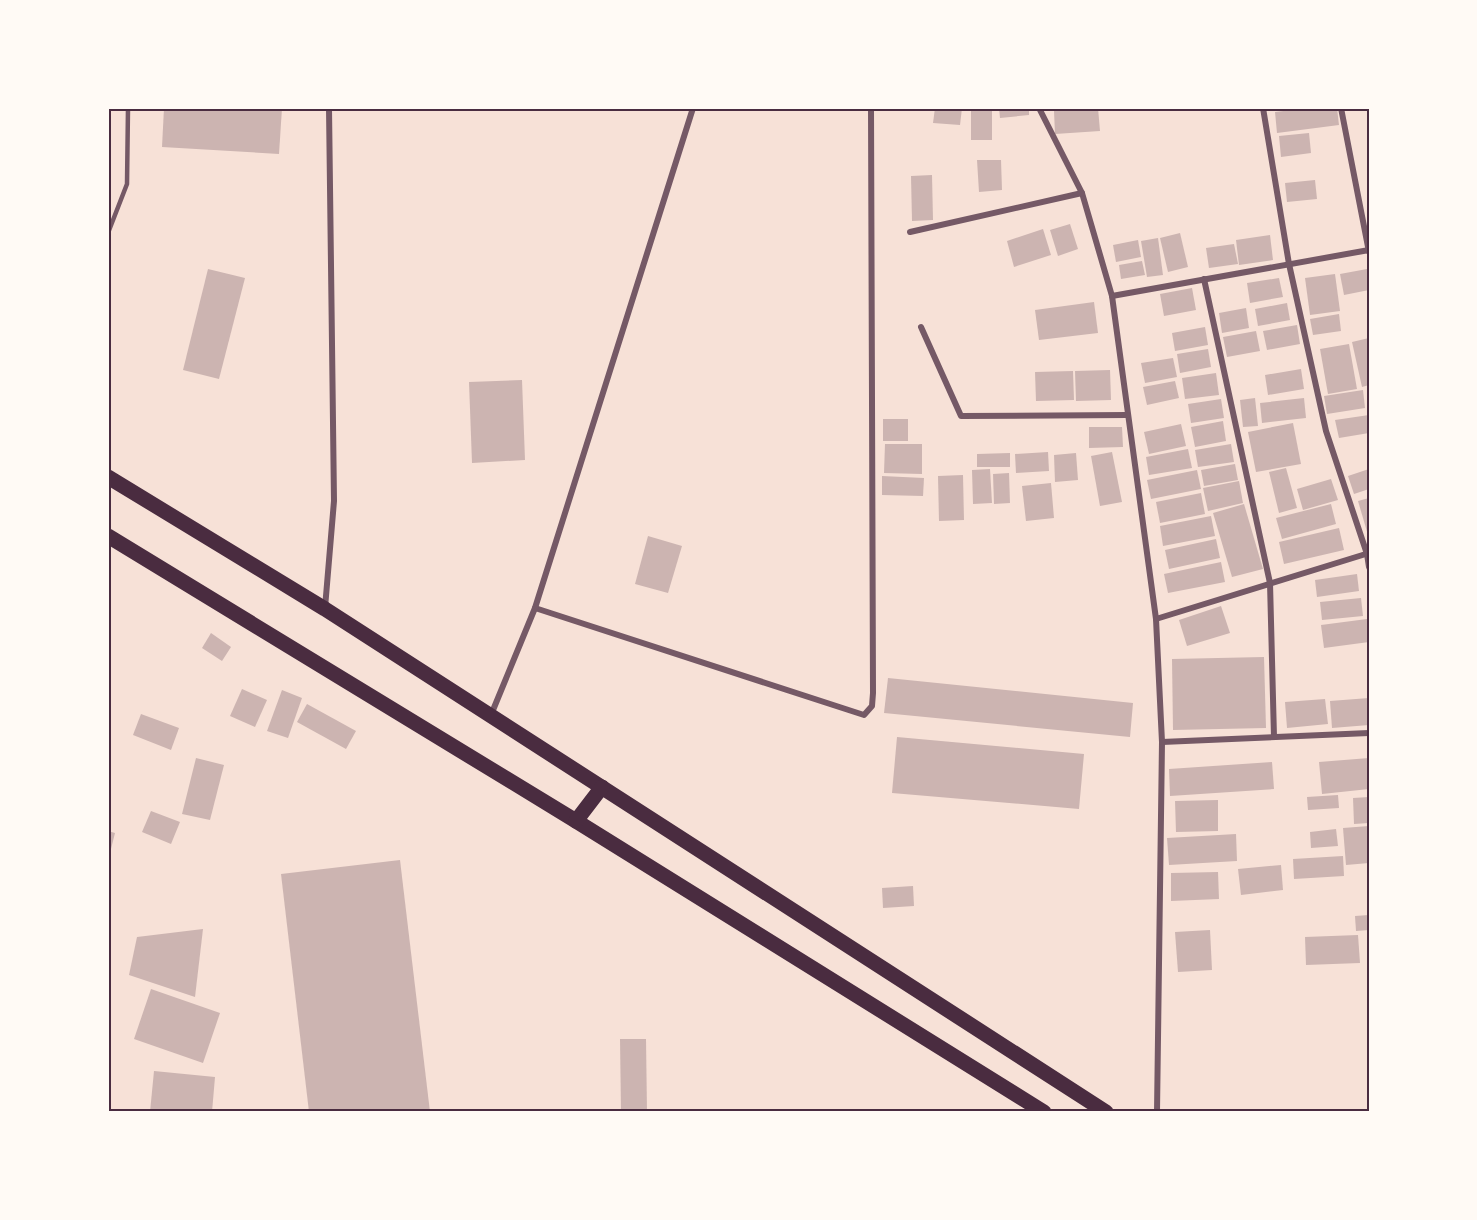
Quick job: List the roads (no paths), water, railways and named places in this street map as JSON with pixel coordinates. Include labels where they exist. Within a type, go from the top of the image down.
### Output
[{"type":"main road","points":[[108,477],[325,609],[1106,1112]]},
{"type":"main road","points":[[108,536],[576,821],[1044,1112]]},
{"type":"main road","points":[[576,821],[602,787]]},
{"type":"street","points":[[325,609],[334,501],[329,108]]},
{"type":"street","points":[[490,715],[535,608],[693,108]]},
{"type":"street","points":[[535,608],[864,715],[872,706],[871,108]]},
{"type":"street","points":[[1039,108],[1082,193],[1112,296],[1156,619],[1162,742],[1157,1112]]},
{"type":"street","points":[[1263,108],[1289,264],[1326,431],[1368,554],[1369,567]]},
{"type":"street","points":[[1112,296],[1369,251],[1341,108]]},
{"type":"street","points":[[910,232],[1082,193]]},
{"type":"street","points":[[1204,279],[1257,514],[1270,583],[1274,737]]},
{"type":"street","points":[[921,327],[961,416],[1127,415]]},
{"type":"street","points":[[1156,619],[1368,554]]},
{"type":"street","points":[[1162,742],[1369,733]]},
{"type":"lane","points":[[108,233],[127,184],[128,108]]}]
